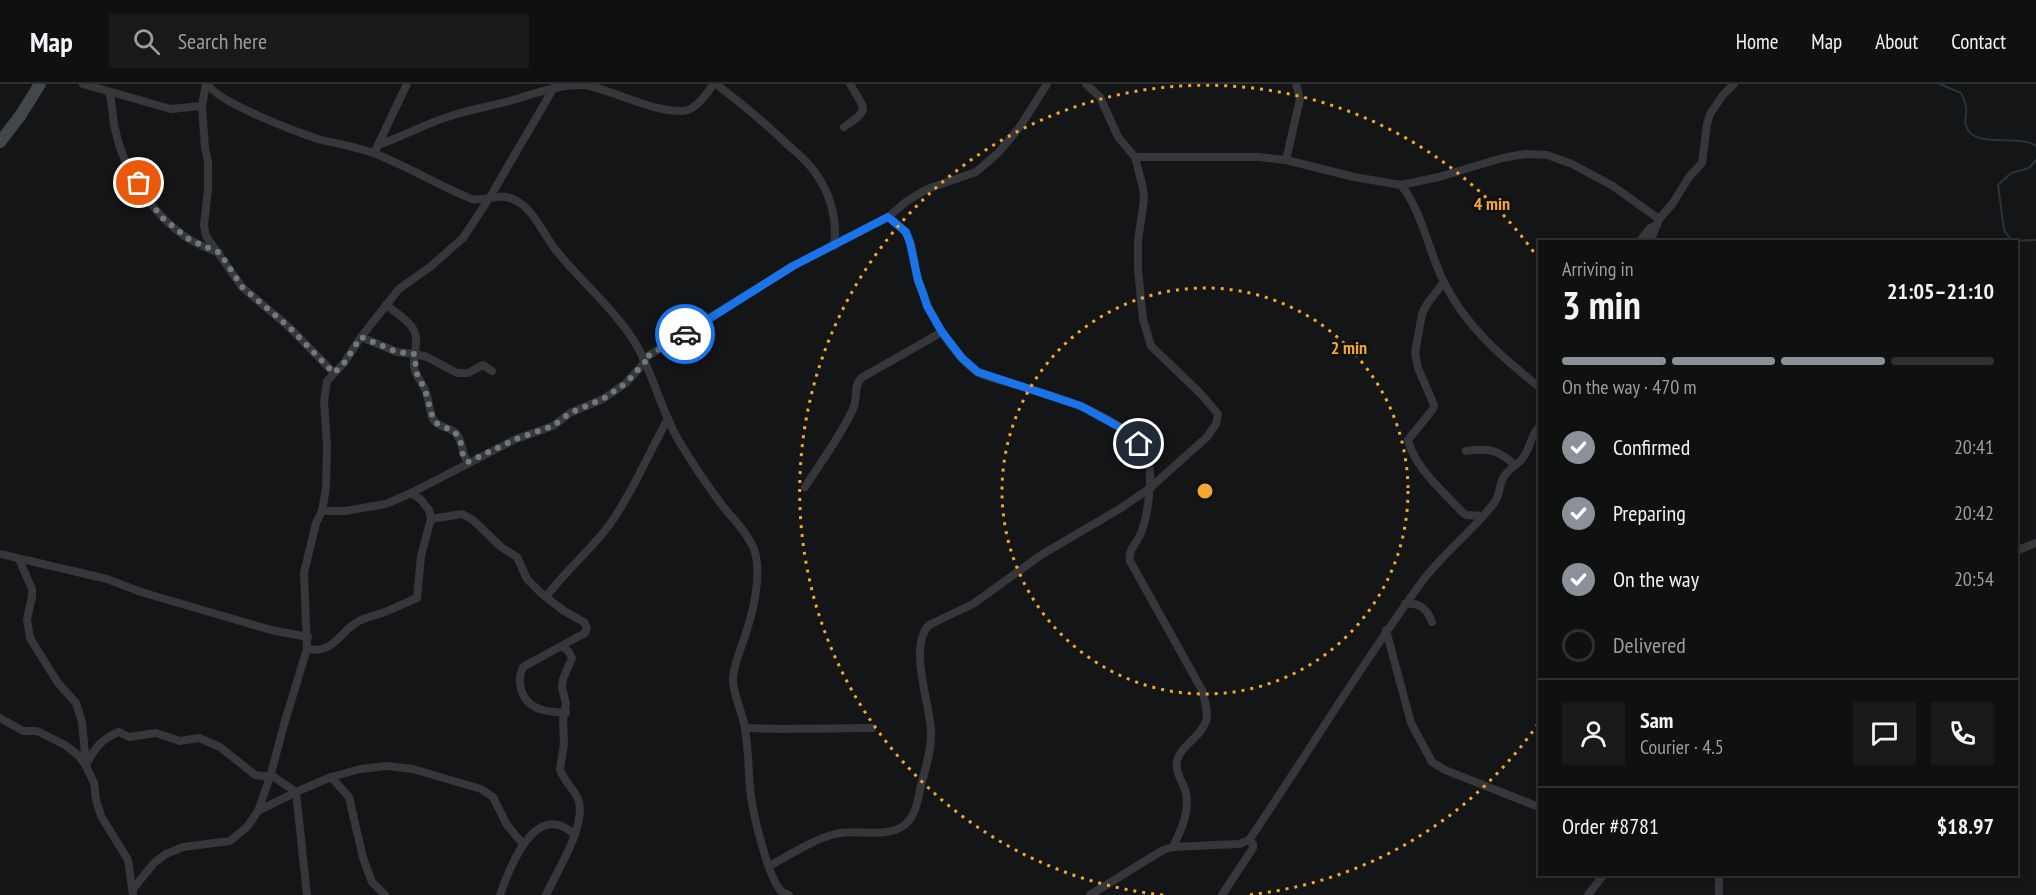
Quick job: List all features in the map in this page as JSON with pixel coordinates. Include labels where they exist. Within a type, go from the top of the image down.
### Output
[{"type":"street","points":[[0,142],[20,117],[40,84]]},
{"type":"street","points":[[83,84],[171,109],[202,106]]},
{"type":"street","points":[[207,84],[202,106],[208,162],[204,225],[207,236],[242,287],[289,327],[334,373]]},
{"type":"street","points":[[207,84],[229,102],[271,121],[315,138],[376,149],[472,199],[507,197],[525,206],[555,249],[622,325],[644,360],[679,441],[722,504],[743,530],[753,548],[756,561],[754,602],[732,679],[745,728],[752,799],[769,866],[783,894]]},
{"type":"street","points":[[376,149],[407,84]]},
{"type":"street","points":[[376,149],[449,116],[513,100],[553,85],[585,85],[638,102],[673,111],[682,111],[696,105],[715,84],[760,118],[816,173],[829,199],[835,218],[834,246]]},
{"type":"street","points":[[844,127],[858,117],[863,110],[850,84]]},
{"type":"street","points":[[322,511],[345,511],[386,504],[516,439],[553,426],[570,413],[603,399],[626,383],[644,360],[793,266],[888,217],[907,201],[927,189],[976,172],[998,153],[1019,128],[1047,84]]},
{"type":"street","points":[[769,866],[812,843],[836,834],[856,831],[888,832],[901,828],[908,822],[913,816],[917,802],[930,743],[931,731],[921,676],[921,638],[925,630],[929,625],[973,604],[1041,555],[1121,508],[1150,488],[1207,437],[1216,424],[1218,414],[1200,393],[1151,346],[1143,319],[1138,270],[1138,240],[1144,200],[1143,188],[1135,158],[1118,137],[1100,97],[1086,84]]},
{"type":"street","points":[[1286,160],[1299,106],[1299,91],[1296,84]]},
{"type":"street","points":[[1651,240],[1658,222],[1689,177],[1702,164],[1707,124],[1717,105],[1734,84]]},
{"type":"street","points":[[133,892],[154,863],[166,854],[183,847],[230,841],[247,827],[258,811],[307,649],[304,573],[313,534],[322,511],[327,475],[324,401],[327,381],[344,363],[361,337],[399,289],[430,267],[463,238],[490,197],[553,85]]},
{"type":"street","points":[[109,92],[114,127],[122,153],[147,198],[160,216],[190,240],[220,253]]},
{"type":"street","points":[[1135,158],[1258,157],[1286,160],[1354,177],[1401,185],[1420,182],[1509,157],[1525,154],[1547,155],[1572,164],[1613,186],[1658,222]]},
{"type":"street","points":[[1401,185],[1413,205],[1444,282],[1459,308],[1479,335],[1500,356],[1538,386]]},
{"type":"street","points":[[888,217],[906,232],[924,297],[942,332],[962,358],[978,372],[1081,406],[1121,428],[1139,444],[1146,454],[1151,471],[1150,488],[1141,533],[1131,548],[1130,561],[1197,681],[1205,701],[1207,723],[1204,730],[1183,749],[1178,759],[1176,768],[1186,792],[1187,804],[1183,827],[1173,846]]},
{"type":"street","points":[[1641,240],[1658,222]]},
{"type":"street","points":[[1444,282],[1422,314],[1415,353],[1418,368],[1434,405],[1408,440],[1416,460],[1461,511],[1466,515],[1483,516]]},
{"type":"street","points":[[386,305],[412,326],[415,334],[416,372],[425,390],[433,419],[458,436],[463,456],[468,462]]},
{"type":"street","points":[[805,487],[854,408],[855,387],[861,378],[942,332]]},
{"type":"street","points":[[361,337],[397,352],[427,357],[457,373],[468,374],[483,365],[492,371]]},
{"type":"street","points":[[546,597],[609,525],[668,419]]},
{"type":"street","points":[[1090,895],[1162,850],[1173,846],[1239,844],[1249,840],[1301,758],[1352,686],[1386,630],[1441,559],[1475,527],[1498,498],[1504,477],[1524,456],[1531,438],[1538,428]]},
{"type":"street","points":[[1466,451],[1488,449],[1498,452],[1515,465]]},
{"type":"street","points":[[307,649],[318,651],[328,647],[362,619],[417,598],[421,556],[431,519],[429,510],[420,499],[411,493]]},
{"type":"street","points":[[431,519],[462,514],[472,520],[501,547],[517,557],[526,579],[564,611],[584,622],[587,628],[585,633],[523,667],[520,683],[524,698],[537,708],[566,712]]},
{"type":"street","points":[[2018,550],[2036,543]]},
{"type":"street","points":[[0,554],[107,579],[141,592],[271,630],[308,638]]},
{"type":"street","points":[[19,559],[32,589],[27,619],[30,638],[58,683],[76,703],[82,722],[86,765]]},
{"type":"street","points":[[1405,604],[1416,604],[1423,608],[1432,622]]},
{"type":"street","points":[[1386,630],[1411,723],[1432,762],[1445,770],[1538,807]]},
{"type":"street","points":[[546,895],[575,835],[581,817],[579,799],[560,769],[564,744],[563,720],[566,712],[562,687],[572,658],[569,652],[561,646]]},
{"type":"street","points":[[0,718],[23,731],[37,731],[65,745],[86,765],[94,783],[101,816],[128,860],[133,892]]},
{"type":"street","points":[[745,728],[872,728]]},
{"type":"street","points":[[86,765],[96,747],[109,736],[119,732],[129,737],[156,733],[180,741],[199,738],[220,747],[255,775],[270,776],[296,792]]},
{"type":"street","points":[[258,811],[331,777],[360,769],[387,766],[428,772],[482,789],[494,797],[507,825],[524,844]]},
{"type":"street","points":[[331,777],[349,797],[363,858],[372,882],[385,895]]},
{"type":"street","points":[[296,792],[307,895]]},
{"type":"street","points":[[500,895],[524,844],[539,827],[546,824],[560,824],[575,835]]},
{"type":"street","points":[[1222,895],[1253,848],[1254,844],[1249,840]]},
{"type":"street","points":[[1588,895],[1602,876]]},
{"type":"street","points":[[1719,876],[1719,895]]},
{"type":"waterway","points":[[1940,84],[1961,93],[1966,107],[1966,126],[1971,133],[1987,139],[2028,142],[2036,146]]},
{"type":"waterway","points":[[2011,240],[2004,230],[1998,185],[2011,173],[2029,168],[2036,160]]},
{"type":"waterway","points":[[2018,241],[2036,240]]},
{"type":"way so far","points":[[139,183],[160,216],[190,240],[220,253],[242,287],[289,327],[334,373],[344,363],[361,337],[397,352],[415,354],[414,366],[425,390],[433,419],[458,436],[463,456],[468,462],[516,439],[553,426],[570,413],[603,399],[626,383],[645,362],[643,359],[685,334]]},
{"type":"route","points":[[685,334],[793,266],[888,217],[906,232],[927,306],[942,332],[962,358],[978,372],[1081,406],[1121,428],[1139,444]]}]
